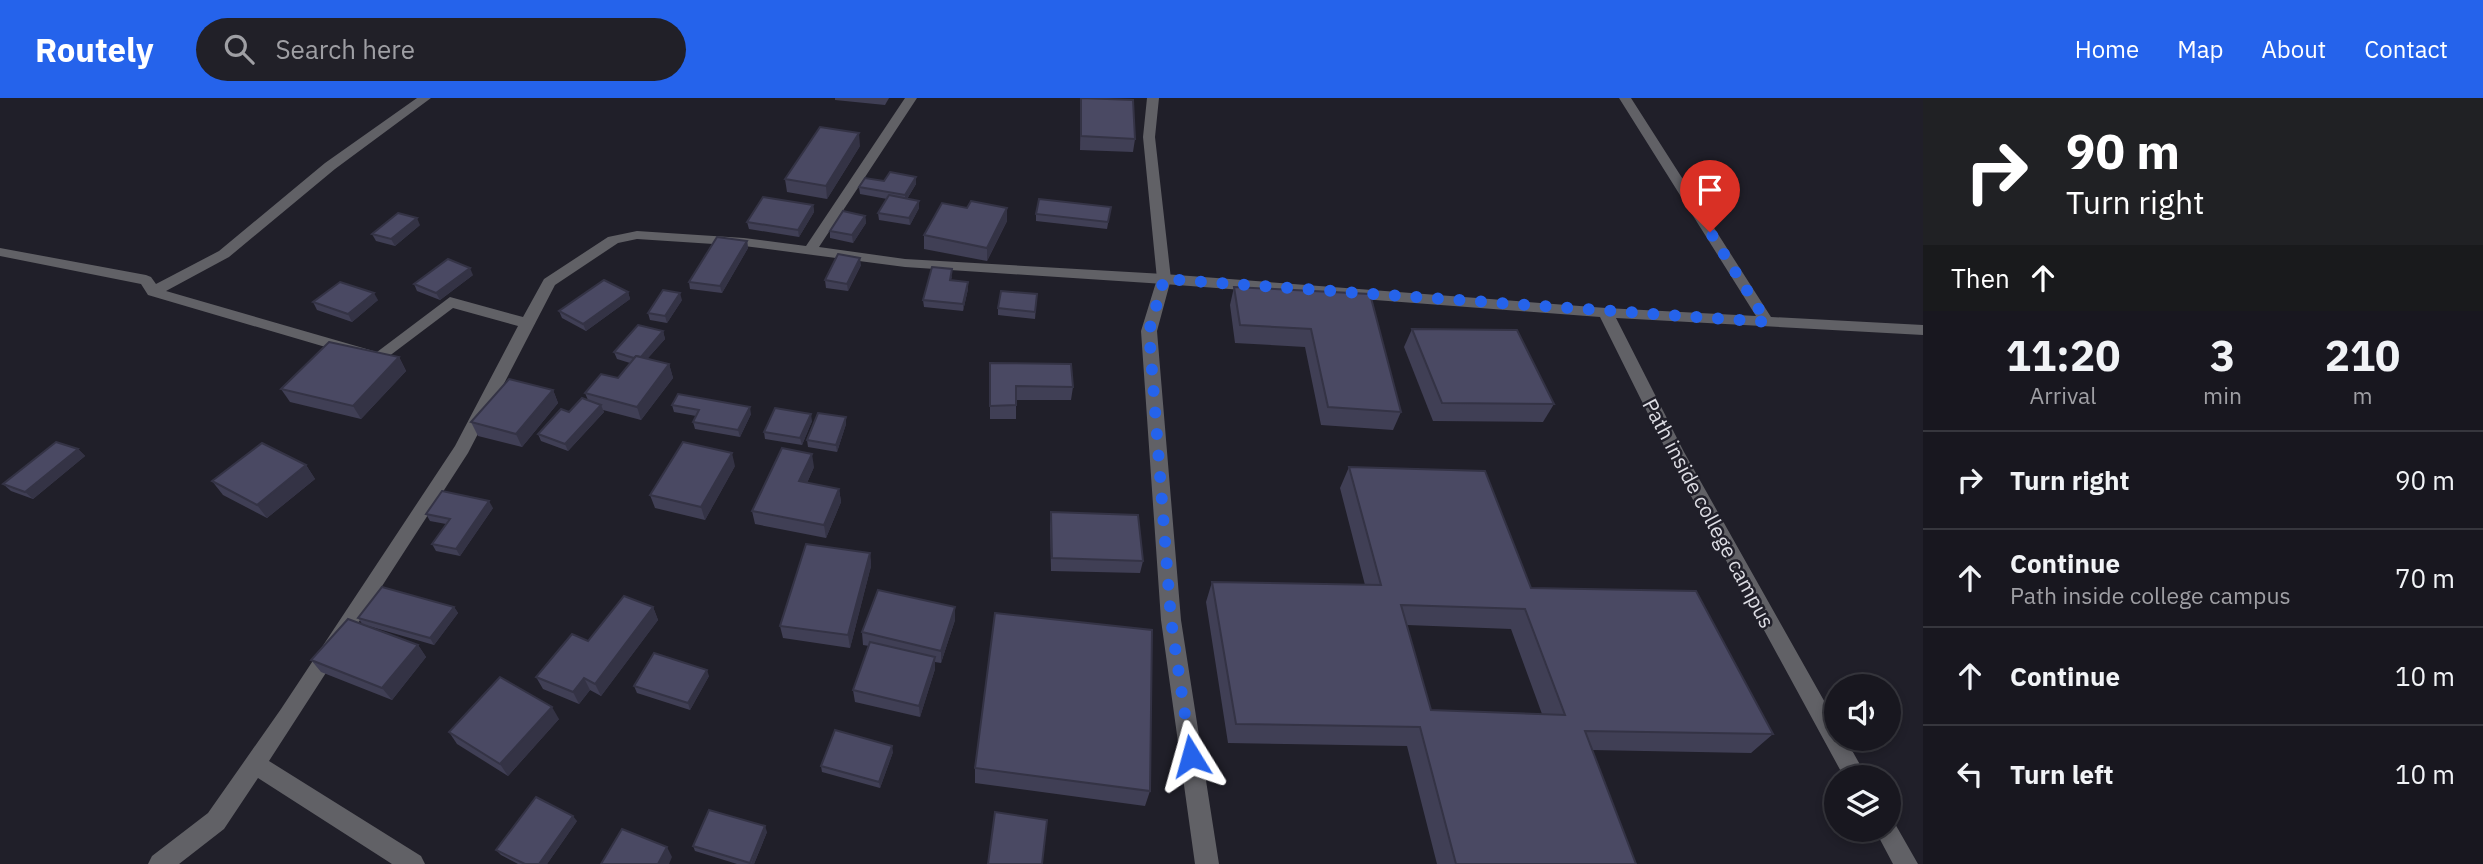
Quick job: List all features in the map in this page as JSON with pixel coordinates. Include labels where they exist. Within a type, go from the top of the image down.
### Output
[{"type":"street","points":[[153,292],[224,254],[330,166],[425,98]]},
{"type":"street","points":[[810,251],[911,98]]},
{"type":"street","points":[[1153,98],[1149,137],[1164,279],[1149,331],[1171,620],[1207,864]]},
{"type":"street","points":[[1625,98],[1767,322]]},
{"type":"street","points":[[160,864],[216,821],[256,764],[462,449],[525,323],[549,282],[613,240],[637,235],[905,263],[1164,279],[1606,313],[1923,330]]},
{"type":"street","points":[[0,252],[146,280],[153,292],[380,358],[450,302],[525,323]]},
{"type":"street","name":"Path inside college campus","points":[[1606,313],[1625,357],[1698,493],[1849,765]]},
{"type":"street","points":[[256,764],[413,864]]},
{"type":"street","points":[[1893,842],[1906,864]]},
{"type":"building","points":[[1081,98],[1133,100],[1135,139],[1081,136]]},
{"type":"building","points":[[820,127],[859,133],[826,186],[785,179]]},
{"type":"building","points":[[890,172],[916,177],[905,195],[859,187],[865,178],[884,181]]},
{"type":"building","points":[[889,195],[919,201],[909,218],[878,213]]},
{"type":"building","points":[[763,197],[813,205],[798,230],[747,222]]},
{"type":"building","points":[[1039,199],[1111,207],[1108,222],[1036,214]]},
{"type":"building","points":[[971,201],[1007,208],[987,248],[924,235],[942,203],[967,208]]},
{"type":"building","points":[[843,211],[865,216],[852,235],[830,231]]},
{"type":"building","points":[[398,213],[417,218],[391,239],[372,234]]},
{"type":"building","points":[[717,237],[747,241],[720,286],[689,282]]},
{"type":"building","points":[[838,254],[860,258],[847,284],[825,280]]},
{"type":"building","points":[[448,259],[470,268],[436,293],[414,284]]},
{"type":"building","points":[[932,267],[952,269],[950,280],[968,282],[963,304],[923,300]]},
{"type":"building","points":[[604,280],[628,292],[583,324],[559,311]]},
{"type":"building","points":[[340,282],[374,293],[348,314],[313,302]]},
{"type":"building","points":[[1234,287],[1370,294],[1401,412],[1328,407],[1311,329],[1240,325]]},
{"type":"building","points":[[663,290],[680,293],[665,316],[648,313]]},
{"type":"building","points":[[1001,291],[1037,294],[1035,312],[998,308]]},
{"type":"building","points":[[638,325],[663,331],[641,357],[634,358],[614,352]]},
{"type":"building","points":[[1412,329],[1517,330],[1554,404],[1442,403]]},
{"type":"building","points":[[329,342],[399,357],[353,406],[281,389]]},
{"type":"building","points":[[636,356],[669,364],[637,407],[585,393],[601,374],[618,378]]},
{"type":"building","points":[[990,363],[1071,364],[1073,387],[1016,386],[1016,405],[990,406]]},
{"type":"building","points":[[509,379],[553,390],[516,434],[471,422]]},
{"type":"building","points":[[678,394],[750,407],[738,430],[693,422],[699,410],[672,405]]},
{"type":"building","points":[[582,398],[601,405],[565,444],[538,434],[561,409],[569,412]]},
{"type":"building","points":[[775,408],[811,414],[800,438],[764,432]]},
{"type":"building","points":[[818,413],[846,417],[836,445],[807,440]]},
{"type":"building","points":[[56,442],[78,449],[25,492],[3,484]]},
{"type":"building","points":[[683,442],[732,453],[701,507],[650,495]]},
{"type":"building","points":[[262,443],[306,465],[257,505],[212,481]]},
{"type":"building","points":[[782,448],[812,454],[799,481],[839,489],[824,525],[752,511]]},
{"type":"building","points":[[1349,467],[1485,471],[1531,588],[1696,591],[1773,734],[1585,731],[1636,864],[1456,864],[1420,727],[1236,724],[1212,582],[1381,585]],"holes":[[[1401,605],[1525,609],[1565,715],[1431,710]]]},
{"type":"building","points":[[442,491],[489,501],[456,549],[432,544],[450,519],[426,514]]},
{"type":"building","points":[[1051,512],[1138,515],[1143,561],[1052,558]]},
{"type":"building","points":[[806,544],[870,553],[848,635],[780,626]]},
{"type":"building","points":[[382,587],[454,607],[430,638],[358,618]]},
{"type":"building","points":[[878,590],[955,607],[941,651],[862,632]]},
{"type":"building","points":[[624,596],[653,607],[595,684],[584,678],[573,692],[536,677],[572,634],[588,641]]},
{"type":"building","points":[[995,613],[1152,630],[1150,791],[975,768]]},
{"type":"building","points":[[348,619],[418,645],[382,688],[311,660]]},
{"type":"building","points":[[870,642],[935,657],[919,706],[853,690]]},
{"type":"building","points":[[654,653],[707,670],[688,703],[634,686]]},
{"type":"building","points":[[500,677],[552,707],[500,764],[449,732]]},
{"type":"building","points":[[835,730],[892,746],[879,782],[821,766]]},
{"type":"building","points":[[536,797],[573,816],[539,864],[525,864],[496,850]]},
{"type":"building","points":[[709,810],[765,826],[750,863],[693,846]]},
{"type":"building","points":[[995,812],[1047,820],[1042,864],[988,864]]},
{"type":"building","points":[[622,829],[667,847],[658,864],[601,864]]},
{"type":"route","points":[[1191,756],[1171,620],[1149,331],[1164,279],[1606,313],[1767,322],[1710,232]]}]
